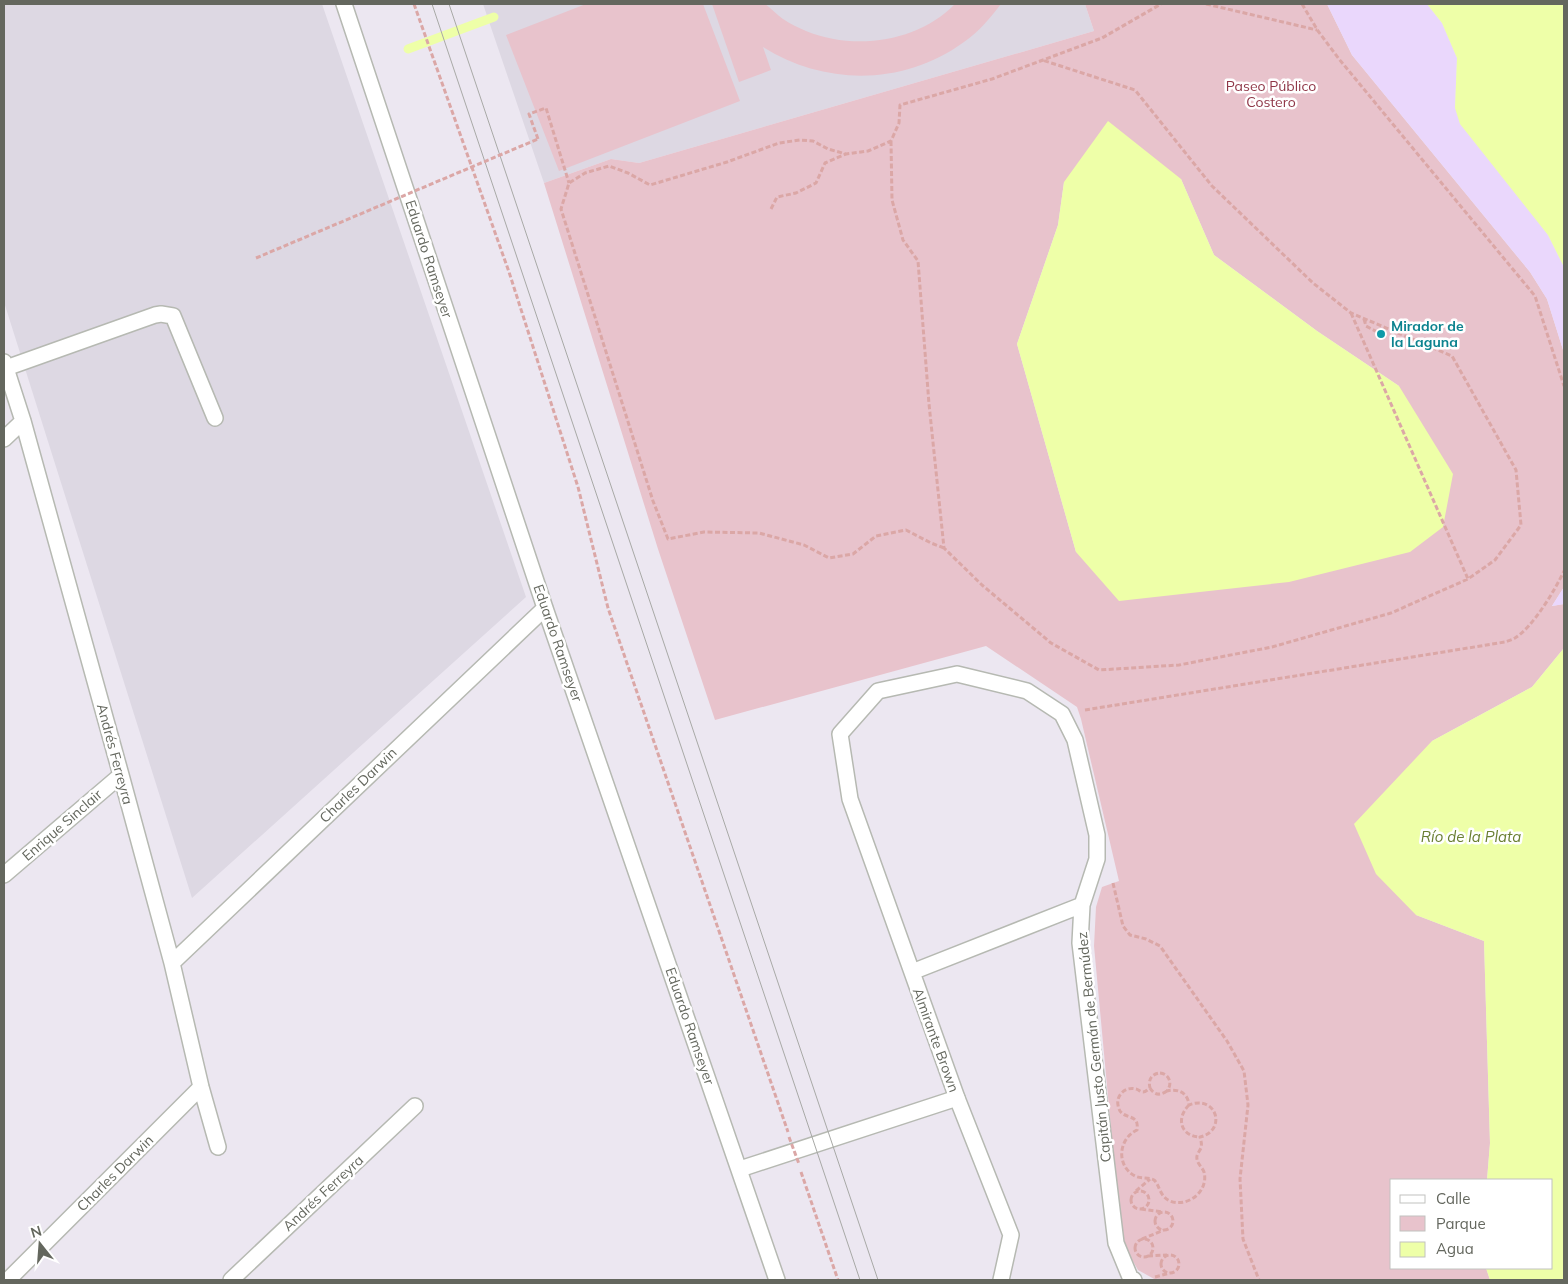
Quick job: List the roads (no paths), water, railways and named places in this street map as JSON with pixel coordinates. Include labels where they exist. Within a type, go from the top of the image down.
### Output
[{"type":"street","name":"Eduardo Ramseyer","points":[[344,4],[545,608],[777,1280]]},
{"type":"street","points":[[5,365],[155,315],[173,316],[215,418]]},
{"type":"street","name":"Andrés Ferreyra","points":[[5,365],[23,421],[121,775],[172,963],[201,1087],[218,1147]]},
{"type":"street","points":[[4,438],[23,421]]},
{"type":"street","name":"Charles Darwin","points":[[172,963],[545,608]]},
{"type":"street","name":"Capitán Justo Germán de Bermúdez","points":[[850,799],[840,734],[878,691],[957,674],[1027,691],[1062,714],[1075,740],[1097,835],[1098,859],[1082,905],[1080,943],[1116,1243],[1130,1277],[1134,1280]]},
{"type":"street","name":"Enrique Sinclair","points":[[4,875],[121,775]]},
{"type":"street","name":"Almirante Brown","points":[[850,799],[957,1098],[1011,1235],[1001,1280]]},
{"type":"street","points":[[912,972],[1082,905]]},
{"type":"street","name":"Charles Darwin","points":[[8,1280],[201,1087]]},
{"type":"street","points":[[740,1169],[957,1098]]},
{"type":"street","name":"Andrés Ferreyra","points":[[231,1280],[415,1106]]},
{"type":"water","points":[[1427,4],[1564,4],[1564,267],[1548,235],[1460,124],[1455,108],[1457,58],[1442,23]]},
{"type":"water","points":[[1108,121],[1181,179],[1214,255],[1317,331],[1399,386],[1453,474],[1443,527],[1410,552],[1289,582],[1119,601],[1076,552],[1017,344],[1058,225],[1064,182]]},
{"type":"water","name":"Río de la Plata","points":[[1564,648],[1564,1280],[1490,1280],[1486,1269],[1553,1269],[1553,1179],[1487,1179],[1490,1143],[1484,941],[1416,915],[1376,874],[1354,824],[1432,741],[1532,687]]},
{"type":"waterway","points":[[408,49],[494,17]]},
{"type":"tram line","points":[[432,4],[860,1280]]},
{"type":"tram line","points":[[449,4],[878,1280]]},
{"type":"place","name":"Mirador de la Laguna","points":[[1381,334]]},
{"type":"park label","name":"Paseo Público Costero","points":[[1271,94]]}]
